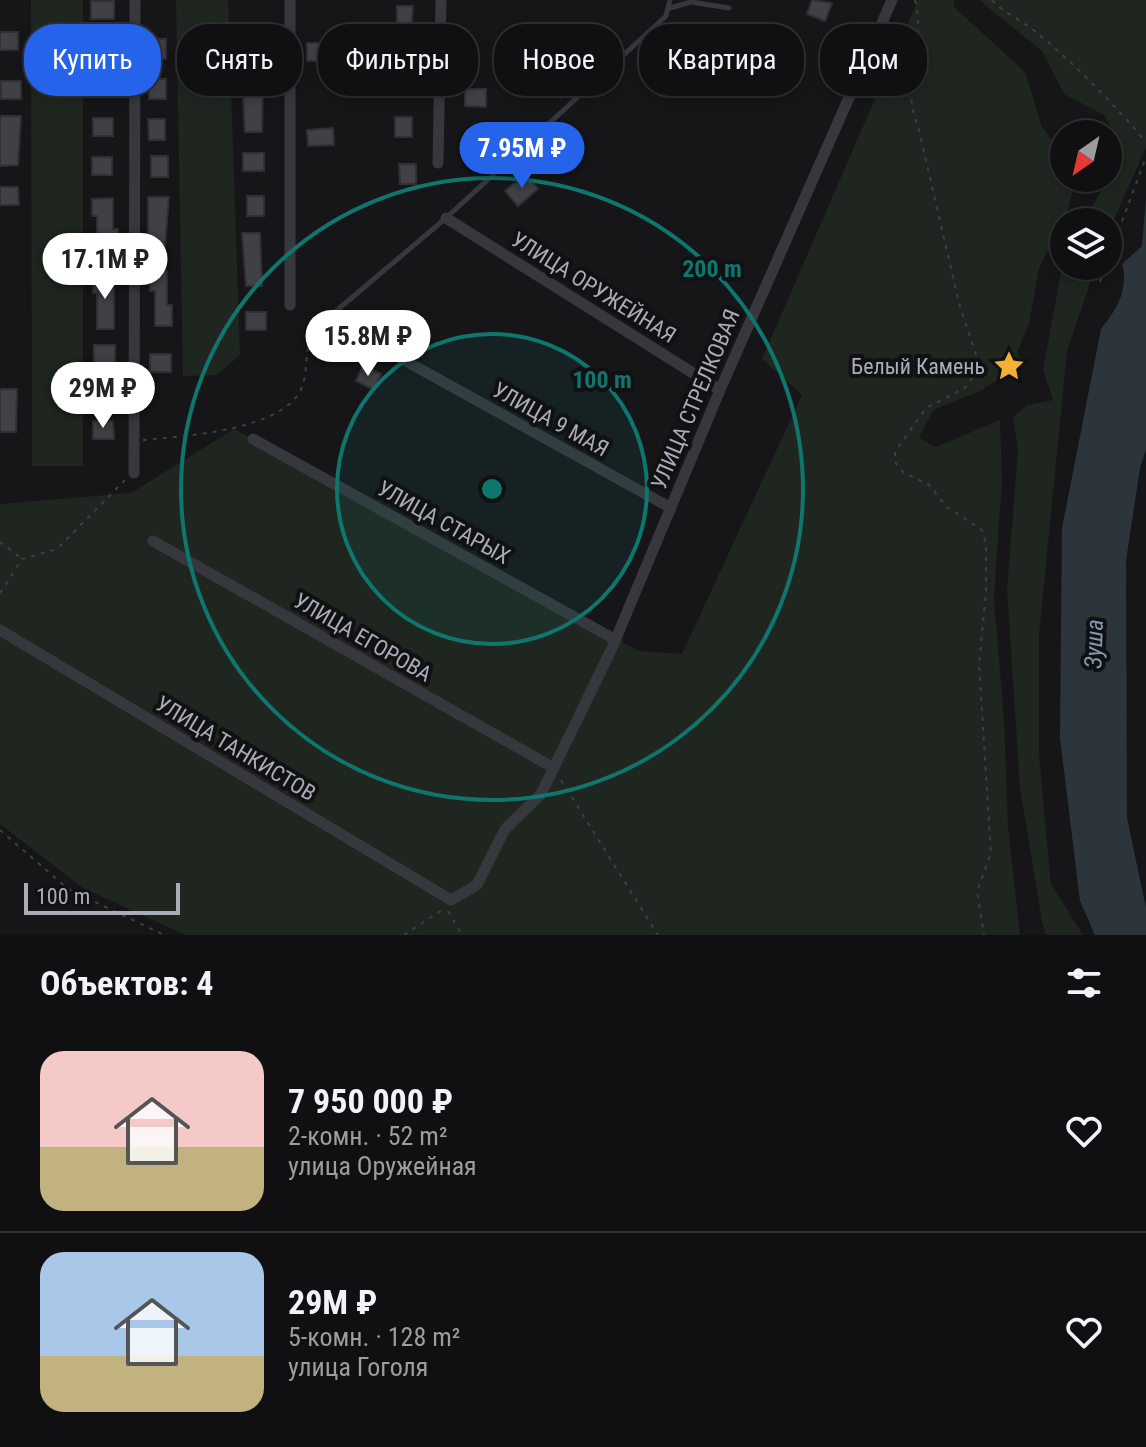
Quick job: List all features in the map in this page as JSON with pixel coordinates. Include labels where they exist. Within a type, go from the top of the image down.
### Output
[{"type":"street","points":[[134,473],[135,0]]},
{"type":"street","points":[[290,0],[290,305]]},
{"type":"street","points":[[438,163],[441,0]]},
{"type":"street","name":"УЛИЦА СТРЕЛКОВАЯ","points":[[451,900],[477,885],[505,829],[541,794],[554,768],[616,640],[720,390],[892,0]]},
{"type":"street","name":"УЛИЦА ОРУЖЕЙНАЯ","points":[[446,218],[720,390]]},
{"type":"street","name":"УЛИЦА 9 МАЯ","points":[[328,318],[671,508]]},
{"type":"street","name":"УЛИЦА СТАРЫХ","points":[[253,439],[616,640]]},
{"type":"street","name":"УЛИЦА ЕГОРОВА","points":[[153,541],[554,768]]},
{"type":"street","name":"УЛИЦА ТАНКИСТОВ","points":[[0,630],[451,900]]},
{"type":"lane","points":[[328,318],[446,218],[666,16],[670,0]]},
{"type":"lane","points":[[670,8],[691,2],[729,8]]},
{"type":"path","points":[[915,0],[920,18],[908,90],[909,107],[918,126],[959,303],[980,367],[965,388],[926,408],[895,452],[895,462],[903,472],[929,485],[947,507],[982,530],[986,544],[986,592],[979,664],[991,853],[977,891],[984,935]]},
{"type":"path","points":[[992,0],[1033,30],[1098,94],[1115,105],[1146,142]]},
{"type":"path","points":[[1122,221],[1146,157]]},
{"type":"path","points":[[134,441],[209,433],[255,424],[268,417],[298,396],[303,385],[306,349],[315,330],[328,318]]},
{"type":"path","points":[[0,593],[22,559],[57,549],[113,489],[134,473]]},
{"type":"path","points":[[0,542],[22,559]]},
{"type":"path","points":[[554,768],[658,935]]},
{"type":"path","points":[[0,830],[68,889],[164,935]]},
{"type":"path","points":[[404,935],[445,907],[462,935]]},
{"type":"shaded area","points":[[31,0],[83,0],[83,24],[31,24]]},
{"type":"shaded area","points":[[176,0],[228,0],[229,24],[177,24],[177,54]]},
{"type":"shaded area","points":[[918,0],[955,0],[953,6],[1025,72],[1042,127],[1050,138],[1050,192],[1072,192],[1068,208],[1050,208],[1050,247],[1039,268],[1029,324],[1017,353],[1023,364],[980,391],[933,410],[919,438],[936,447],[1000,420],[1002,479],[994,598],[1004,720],[1008,826],[1020,935],[186,935],[83,888],[0,824],[0,504],[131,493],[234,429],[639,651],[682,654],[802,395],[762,359],[876,96],[927,96],[927,24],[908,24]]},
{"type":"shaded area","points":[[979,0],[1146,0],[1146,147],[1119,208],[1091,208],[1100,192],[1122,192],[1122,120],[1107,120],[1104,115],[1064,94],[1042,51]]},
{"type":"shaded area","points":[[31,96],[83,96],[83,466],[32,466]]},
{"type":"shaded area","points":[[178,96],[231,96],[240,355],[217,375],[183,376]]},
{"type":"shaded area","points":[[1060,280],[1091,280],[1067,351],[1039,635],[1039,755],[1051,884],[1083,935],[1046,935],[1020,787],[1007,589],[1018,451],[1013,417],[1028,405],[1053,400],[1043,370]]},
{"type":"water","name":"Зуша","points":[[1146,198],[1146,449],[1140,468],[1126,561],[1127,818],[1146,908],[1146,935],[1095,935],[1080,901],[1060,738],[1062,528],[1101,329],[1123,290],[1122,264],[1142,246]]},
{"type":"building","points":[[812,0],[832,3],[825,21],[807,14]]},
{"type":"building","points":[[91,1],[114,1],[114,19],[91,19]]},
{"type":"building","points":[[397,6],[413,6],[412,24],[397,24]]},
{"type":"building","points":[[0,32],[18,32],[18,50],[0,50]]},
{"type":"building","points":[[161,39],[166,39],[166,59],[161,59]]},
{"type":"building","points":[[307,43],[318,43],[318,61],[307,61]]},
{"type":"building","points":[[161,79],[166,79],[166,99],[149,99],[149,96],[161,96]]},
{"type":"building","points":[[1,81],[21,81],[21,99],[1,99]]},
{"type":"building","points":[[478,89],[486,89],[486,107],[465,106],[465,96],[478,96]]},
{"type":"building","points":[[243,96],[263,96],[262,132],[245,132]]},
{"type":"building","points":[[0,116],[21,116],[18,165],[0,166]]},
{"type":"building","points":[[395,117],[412,117],[412,137],[395,137]]},
{"type":"building","points":[[93,118],[113,118],[113,136],[93,136]]},
{"type":"building","points":[[148,119],[165,119],[165,140],[149,140]]},
{"type":"building","points":[[333,128],[334,145],[308,146],[307,130]]},
{"type":"building","points":[[243,153],[264,153],[264,171],[243,171]]},
{"type":"building","points":[[151,156],[168,156],[168,177],[151,177]]},
{"type":"building","points":[[92,157],[112,157],[112,175],[92,175]]},
{"type":"building","points":[[399,164],[416,164],[416,184],[400,184]]},
{"type":"building","points":[[525,174],[538,189],[518,206],[505,191]]},
{"type":"building","points":[[0,187],[18,187],[19,205],[0,205]]},
{"type":"building","points":[[247,196],[264,196],[264,216],[247,216]]},
{"type":"building","points":[[148,197],[169,197],[165,246],[148,246]]},
{"type":"building","points":[[113,198],[113,229],[118,229],[118,247],[97,247],[97,216],[92,216],[92,199]]},
{"type":"building","points":[[242,233],[260,233],[262,286],[246,286]]},
{"type":"building","points":[[150,271],[167,271],[167,305],[172,305],[172,326],[155,326],[155,291],[150,291]]},
{"type":"building","points":[[93,275],[114,275],[114,329],[97,329],[97,293],[93,293]]},
{"type":"building","points":[[246,312],[266,312],[266,330],[246,330]]},
{"type":"building","points":[[94,345],[115,345],[115,363],[94,363]]},
{"type":"building","points":[[150,354],[171,354],[171,372],[150,372]]},
{"type":"building","points":[[363,365],[381,374],[374,390],[356,381]]},
{"type":"building","points":[[95,380],[112,380],[112,400],[95,400]]},
{"type":"building","points":[[0,389],[17,389],[16,432],[0,432]]},
{"type":"building","points":[[93,421],[113,421],[114,439],[93,439]]},
{"type":"place","name":"Белый Камень","points":[[1009,366]]}]
